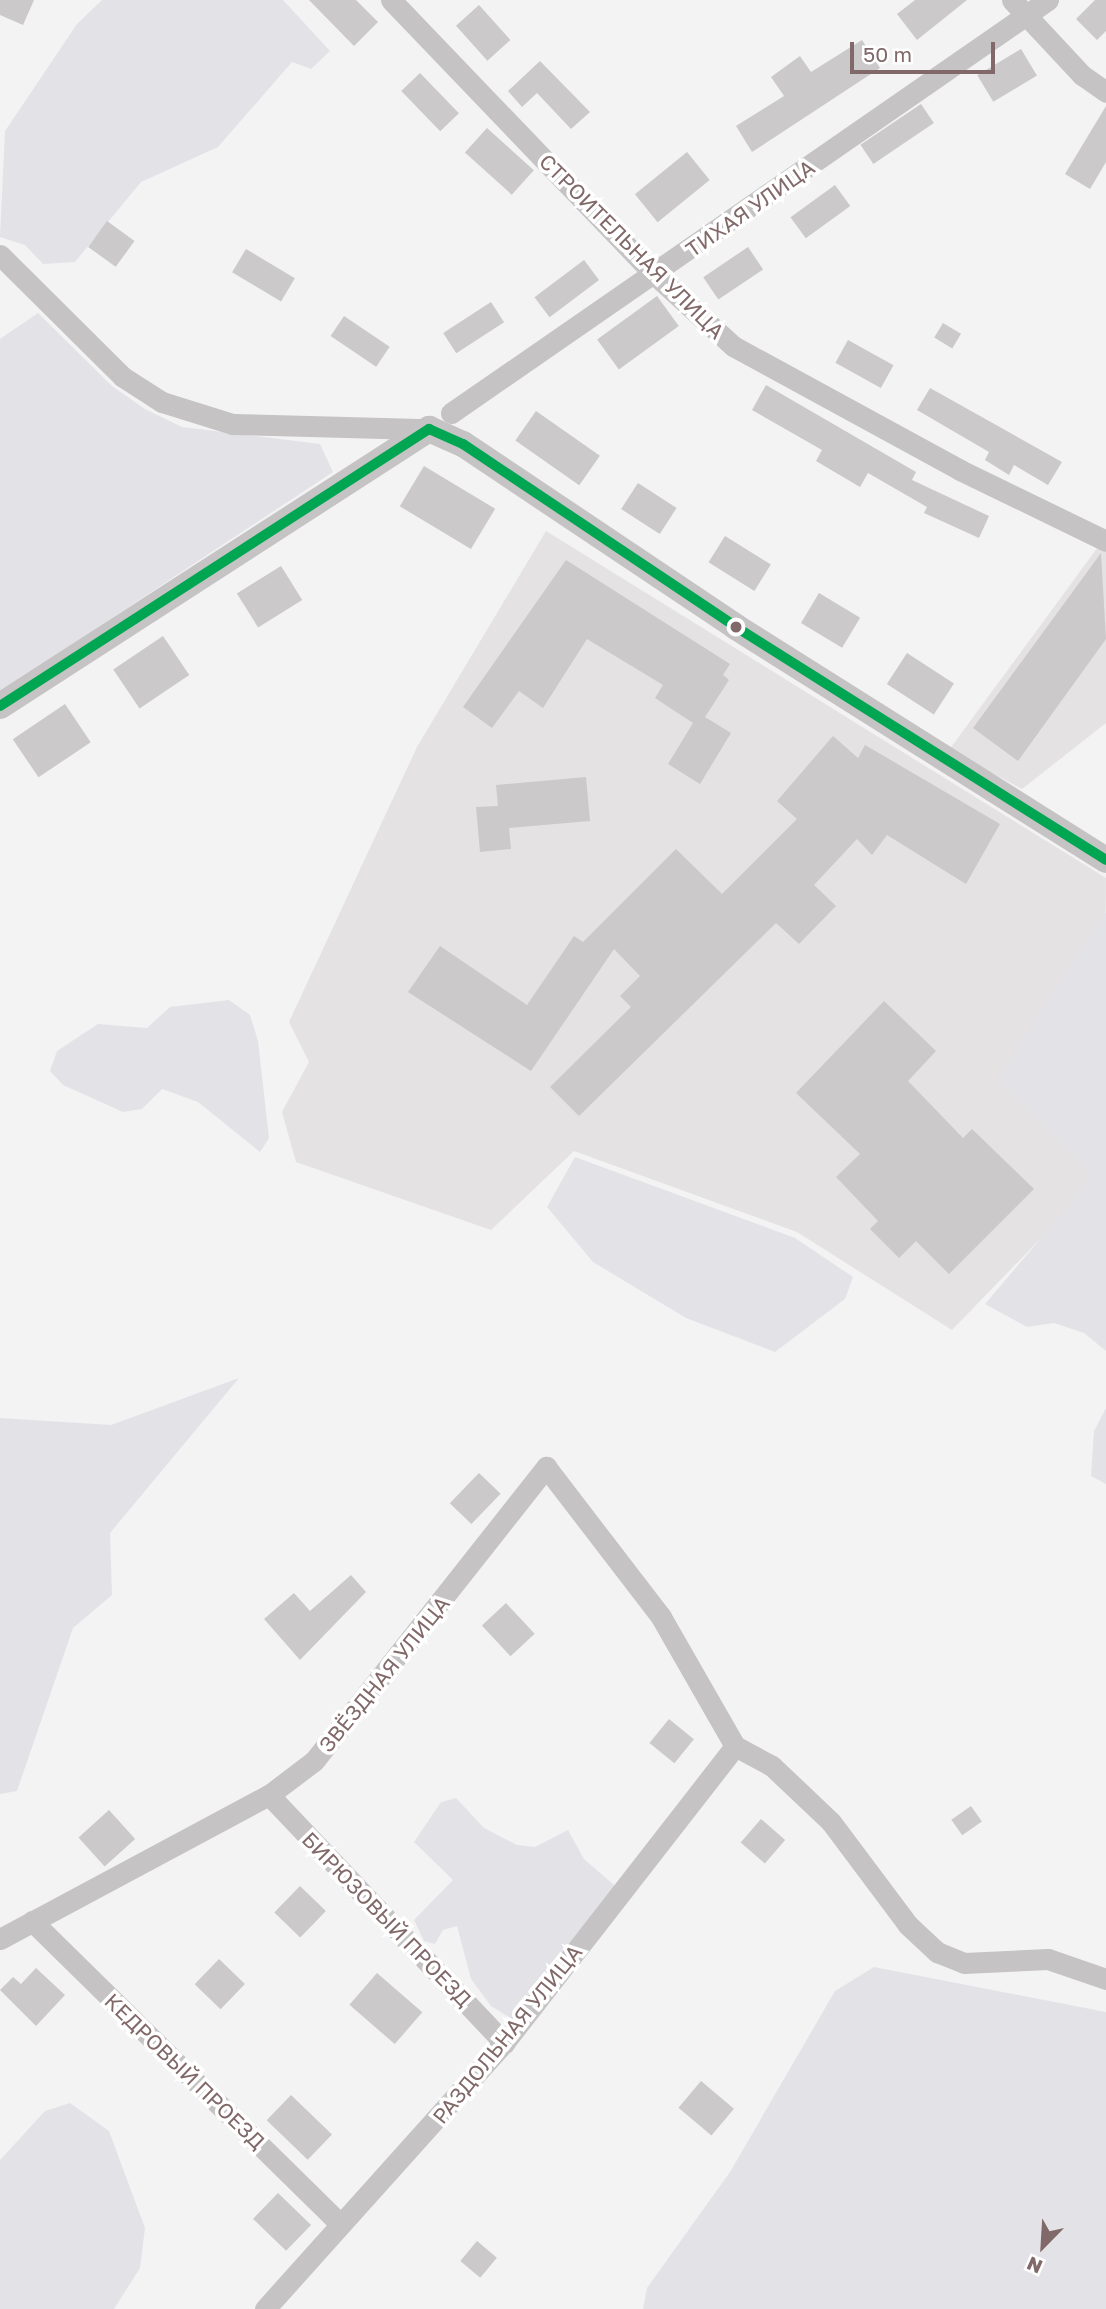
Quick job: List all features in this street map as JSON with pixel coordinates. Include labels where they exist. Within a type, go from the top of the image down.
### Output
[{"type":"street","name":"СТРОИТЕЛЬНАЯ УЛИЦА","points":[[391,0],[654,274],[733,346],[1102,540]]},
{"type":"street","points":[[1012,0],[1106,92]]},
{"type":"street","name":"ТИХАЯ УЛИЦА","points":[[451,413],[1028,17],[1048,0]]},
{"type":"street","points":[[0,255],[123,377],[162,402],[232,424],[429,429],[463,444],[781,656],[1106,860]]},
{"type":"street","points":[[0,706],[429,429]]},
{"type":"street","name":"ЗВЁЗДНАЯ УЛИЦА","points":[[0,1939],[269,1795],[314,1761],[357,1712],[546,1467],[661,1618],[735,1746]]},
{"type":"street","points":[[735,1746],[772,1766],[831,1822],[908,1925],[936,1952],[964,1963],[1048,1959],[1106,1979]]},
{"type":"street","name":"РАЗДОЛЬНАЯ УЛИЦА","points":[[265,2309],[338,2222],[504,2043],[735,1746]]},
{"type":"street","name":"БИРЮЗОВЫЙ ПРОЕЗД","points":[[269,1795],[504,2043]]},
{"type":"street","name":"КЕДРОВЫЙ ПРОЕЗД","points":[[32,1921],[338,2222]]},
{"type":"shaded area","points":[[102,0],[283,0],[330,51],[311,69],[292,62],[218,147],[141,182],[75,262],[43,264],[25,245],[0,237],[5,131],[77,24]]},
{"type":"shaded area","points":[[38,313],[112,386],[145,409],[182,427],[320,444],[333,472],[0,692],[0,339]]},
{"type":"shaded area","points":[[546,531],[1106,878],[1103,1174],[952,1330],[797,1232],[574,1151],[491,1230],[296,1162],[282,1112],[309,1062],[289,1022],[417,747]]},
{"type":"shaded area","points":[[1106,536],[1106,723],[1022,789],[949,750]]},
{"type":"shaded area","points":[[1106,912],[1106,1351],[1084,1333],[1054,1323],[1027,1327],[985,1304],[1087,1184],[1089,1169],[998,1079]]},
{"type":"shaded area","points":[[229,1000],[250,1015],[258,1041],[269,1138],[260,1152],[198,1102],[162,1089],[142,1109],[123,1112],[63,1085],[50,1071],[57,1051],[98,1024],[147,1028],[170,1007]]},
{"type":"shaded area","points":[[575,1157],[795,1238],[853,1277],[845,1299],[775,1352],[686,1318],[593,1262],[547,1207]]},
{"type":"shaded area","points":[[239,1378],[110,1533],[112,1595],[73,1628],[17,1791],[0,1794],[0,1418],[111,1425]]},
{"type":"shaded area","points":[[1106,1408],[1106,1484],[1091,1476],[1094,1431]]},
{"type":"shaded area","points":[[456,1798],[484,1828],[517,1845],[535,1847],[568,1830],[584,1859],[615,1886],[512,2019],[491,2006],[471,1979],[457,1926],[443,1930],[435,1944],[424,1941],[414,1920],[453,1880],[414,1842],[441,1802]]},
{"type":"shaded area","points":[[874,1967],[1106,2012],[1106,2309],[643,2309],[647,2288],[730,2172],[835,1991]]},
{"type":"shaded area","points":[[70,2103],[109,2131],[145,2228],[140,2268],[114,2309],[0,2309],[0,2160],[45,2111]]},
{"type":"building","points":[[0,0],[34,0],[23,25],[0,15]]},
{"type":"building","points":[[309,0],[356,0],[378,22],[354,46]]},
{"type":"building","points":[[915,0],[967,0],[917,40],[897,14]]},
{"type":"building","points":[[1095,0],[1106,0],[1106,31],[1097,40],[1076,19]]},
{"type":"building","points":[[479,5],[510,40],[487,61],[456,26]]},
{"type":"building","points":[[862,40],[880,68],[752,152],[736,126],[784,96],[771,77],[800,56],[811,72]]},
{"type":"building","points":[[1021,49],[1037,76],[993,102],[977,75]]},
{"type":"building","points":[[540,61],[590,112],[571,129],[537,93],[522,107],[508,91]]},
{"type":"building","points":[[420,73],[459,113],[440,131],[401,91]]},
{"type":"building","points":[[921,104],[934,123],[873,164],[860,145]]},
{"type":"building","points":[[1106,106],[1106,162],[1090,189],[1065,174]]},
{"type":"building","points":[[487,128],[534,170],[512,195],[465,153]]},
{"type":"building","points":[[687,152],[710,180],[658,222],[635,194]]},
{"type":"building","points":[[835,185],[850,206],[806,238],[791,217]]},
{"type":"building","points":[[107,221],[135,241],[116,267],[88,247]]},
{"type":"building","points":[[748,247],[763,269],[718,300],[703,277]]},
{"type":"building","points":[[246,249],[295,278],[281,302],[232,272]]},
{"type":"building","points":[[584,260],[599,280],[550,317],[534,297]]},
{"type":"building","points":[[657,296],[679,326],[619,369],[597,339]]},
{"type":"building","points":[[491,302],[504,322],[456,353],[443,333]]},
{"type":"building","points":[[344,316],[390,347],[376,367],[331,336]]},
{"type":"building","points":[[943,323],[961,334],[952,348],[934,338]]},
{"type":"building","points":[[848,340],[893,365],[881,388],[835,363]]},
{"type":"building","points":[[766,385],[916,472],[912,480],[989,516],[979,538],[924,513],[927,507],[868,473],[860,487],[816,461],[822,450],[752,410]]},
{"type":"building","points":[[930,388],[1062,462],[1048,485],[1014,465],[1009,475],[985,460],[989,452],[917,410]]},
{"type":"building","points":[[536,411],[600,456],[579,485],[515,440]]},
{"type":"building","points":[[424,466],[495,509],[471,549],[400,506]]},
{"type":"building","points":[[638,483],[677,508],[660,534],[621,509]]},
{"type":"building","points":[[725,536],[771,565],[754,591],[709,562]]},
{"type":"building","points":[[1101,553],[1106,639],[1018,761],[973,728]]},
{"type":"building","points":[[566,560],[730,664],[723,675],[729,680],[705,717],[731,733],[700,784],[668,764],[693,723],[655,698],[663,685],[587,639],[543,708],[519,691],[492,728],[463,707]]},
{"type":"building","points":[[281,566],[302,600],[258,627],[237,594]]},
{"type":"building","points":[[819,593],[860,618],[842,648],[801,623]]},
{"type":"building","points":[[163,636],[189,675],[140,709],[113,670]]},
{"type":"building","points":[[907,653],[954,683],[934,715],[887,684]]},
{"type":"building","points":[[65,704],[91,742],[38,777],[13,739]]},
{"type":"building","points":[[833,736],[858,758],[865,745],[1000,824],[966,884],[887,835],[872,855],[857,839],[814,885],[836,906],[799,944],[776,923],[579,1116],[550,1087],[631,1007],[620,996],[640,976],[614,949],[531,1071],[408,992],[440,946],[527,1005],[574,936],[583,942],[676,849],[722,894],[797,819],[777,801]]},
{"type":"building","points":[[586,777],[590,821],[509,828],[511,849],[480,852],[476,807],[498,806],[496,785]]},
{"type":"building","points":[[884,1001],[936,1051],[908,1081],[963,1138],[972,1129],[1034,1189],[949,1274],[916,1241],[899,1258],[870,1229],[878,1221],[836,1177],[860,1154],[796,1093]]},
{"type":"building","points":[[479,1473],[501,1494],[471,1524],[450,1503]]},
{"type":"building","points":[[351,1575],[366,1592],[300,1660],[264,1619],[294,1593],[310,1611]]},
{"type":"building","points":[[506,1603],[535,1634],[511,1656],[482,1626]]},
{"type":"building","points":[[669,1719],[694,1739],[674,1763],[649,1743]]},
{"type":"building","points":[[971,1806],[982,1822],[962,1835],[951,1820]]},
{"type":"building","points":[[109,1810],[135,1839],[105,1866],[79,1837]]},
{"type":"building","points":[[761,1819],[785,1840],[765,1863],[741,1842]]},
{"type":"building","points":[[300,1886],[326,1911],[300,1938],[274,1913]]},
{"type":"building","points":[[219,1959],[245,1984],[221,2009],[195,1984]]},
{"type":"building","points":[[36,1968],[65,1995],[36,2026],[0,1990],[13,1977],[21,1984]]},
{"type":"building","points":[[377,1973],[422,2012],[395,2044],[349,2005]]},
{"type":"building","points":[[701,2081],[734,2109],[711,2135],[679,2108]]},
{"type":"building","points":[[291,2095],[332,2135],[308,2160],[267,2120]]},
{"type":"building","points":[[278,2193],[311,2225],[286,2251],[253,2219]]},
{"type":"building","points":[[477,2241],[497,2258],[480,2278],[460,2261]]},
{"type":"transit line","points":[[429,429],[463,444],[736,627],[1106,860]]},
{"type":"transit line","points":[[0,706],[429,429]]}]
